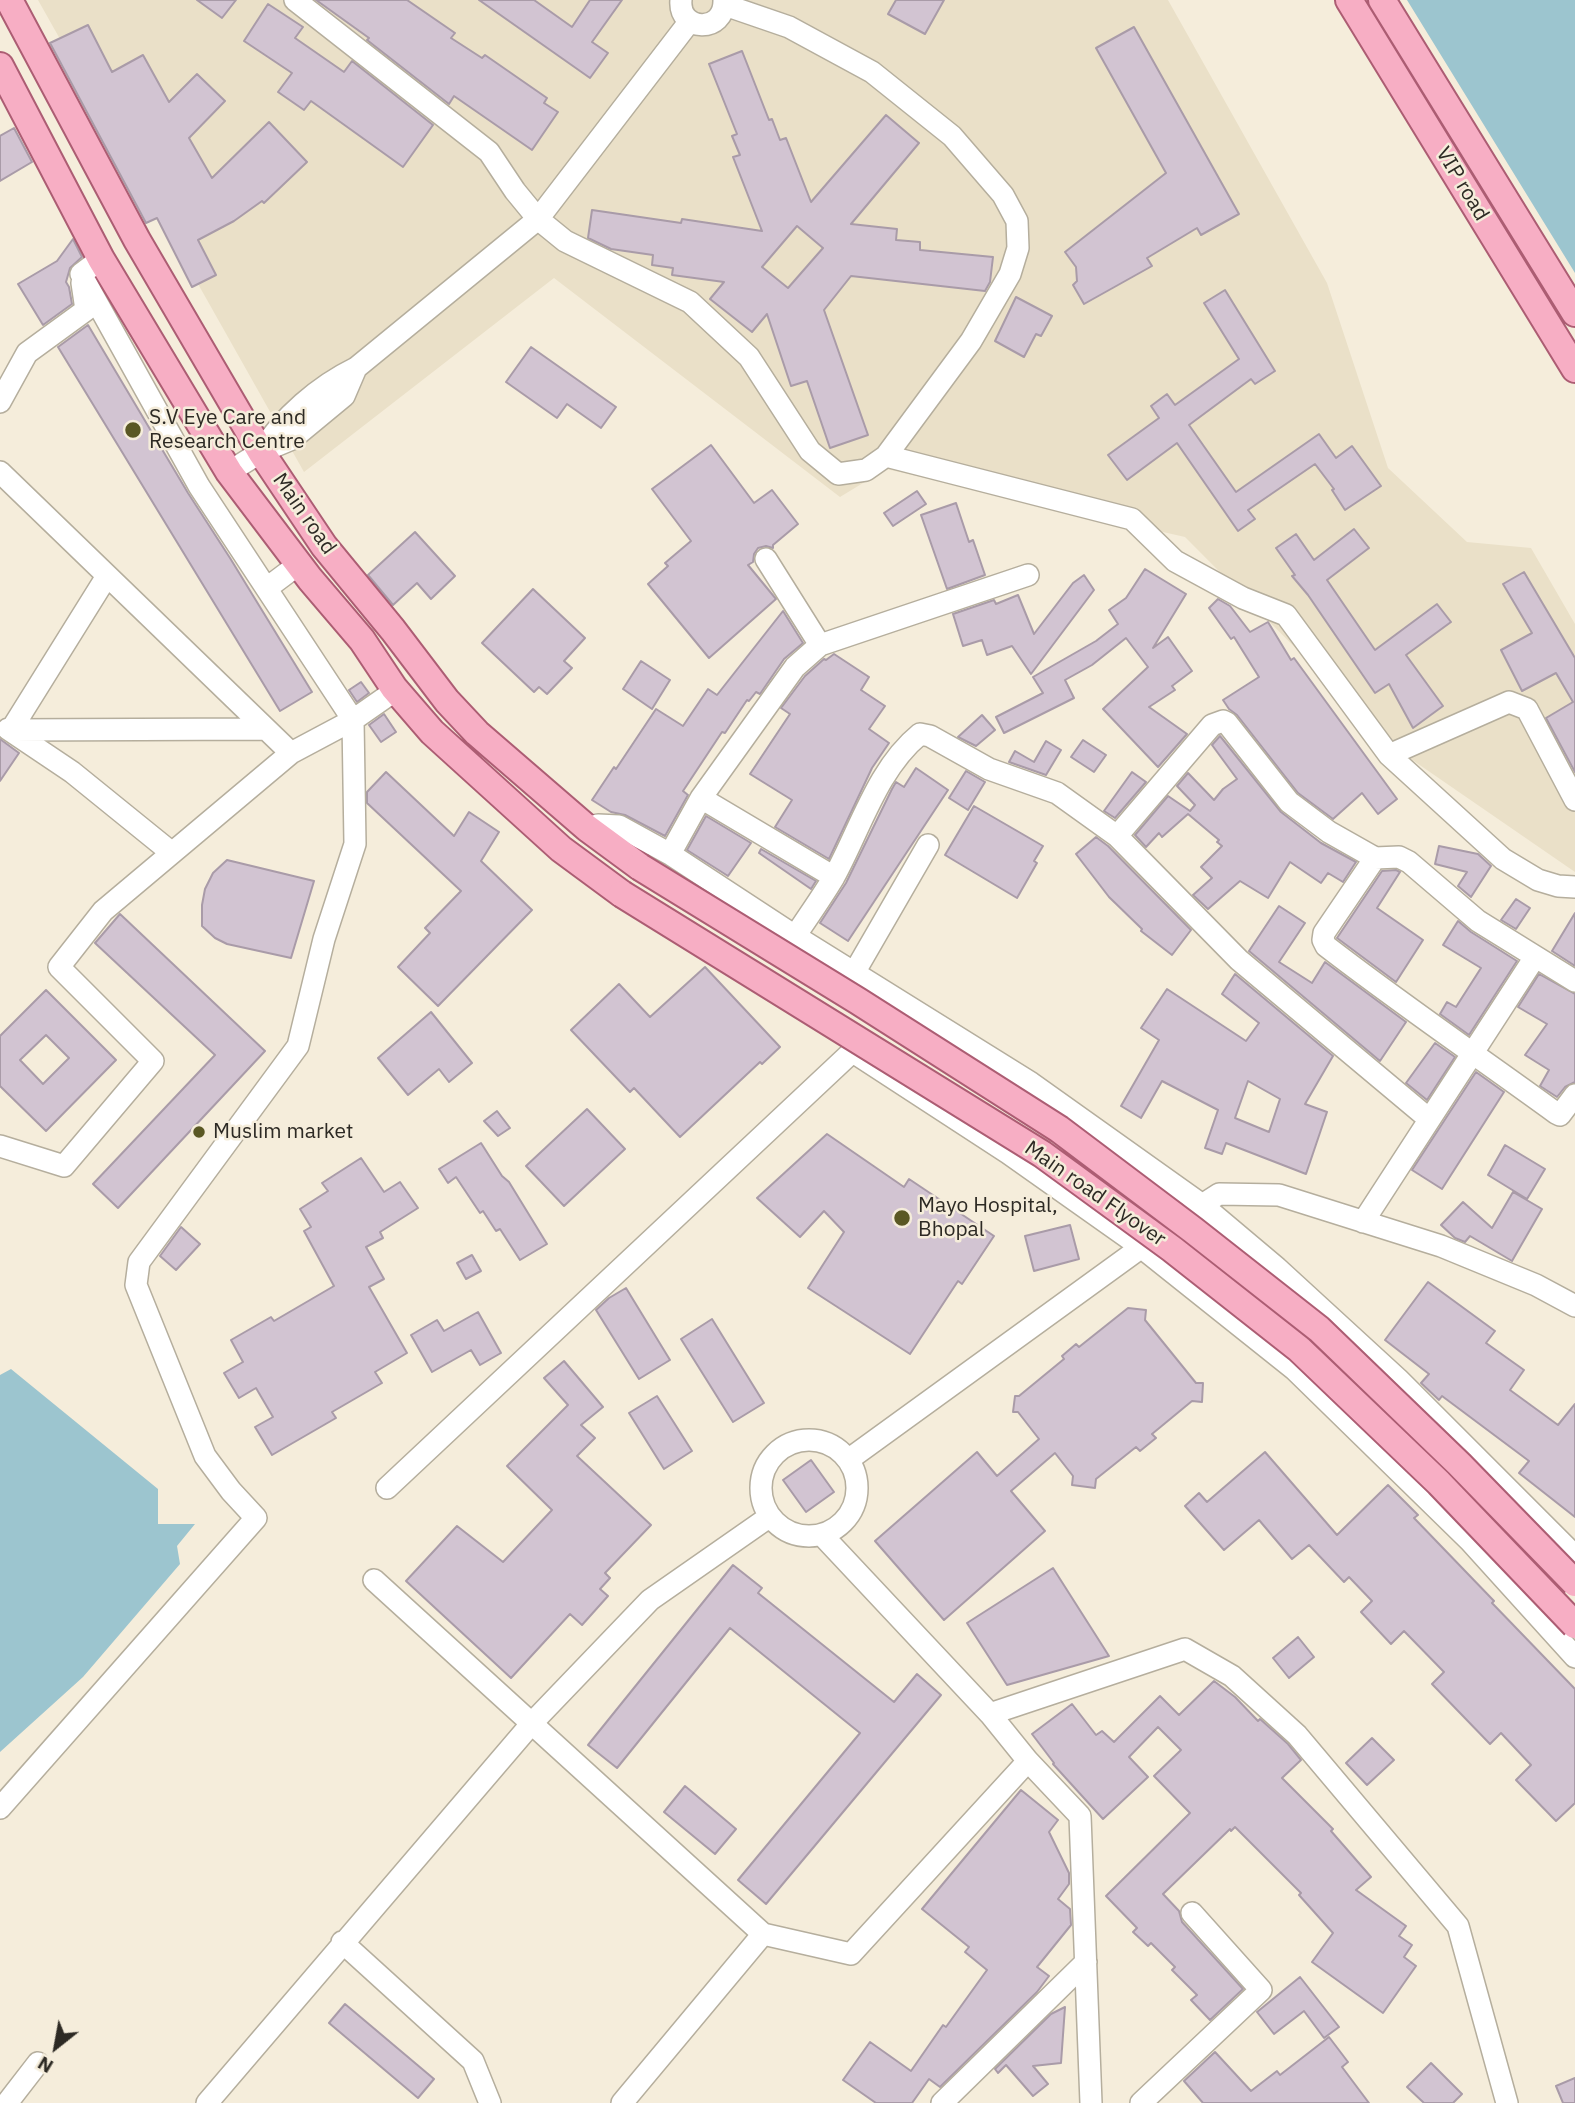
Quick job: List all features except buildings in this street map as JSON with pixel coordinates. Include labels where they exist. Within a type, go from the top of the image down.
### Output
[{"type":"main road","name":"VIP road","points":[[1349,0],[1575,369]]},
{"type":"main road","name":"VIP road","points":[[1381,0],[1575,313]]},
{"type":"main road","name":"Main road","points":[[8,14],[261,452],[324,545],[447,701],[477,733],[587,828]]},
{"type":"main road","name":"Main road","points":[[0,66],[13,114],[91,266],[229,472],[299,564],[362,640],[396,690],[432,732],[553,842]]},
{"type":"main road","name":"Main road Flyover","points":[[587,828],[640,867],[1059,1129],[1193,1230],[1319,1329],[1459,1464],[1575,1583]]},
{"type":"main road","name":"Main road Flyover","points":[[553,842],[622,894],[1042,1154],[1172,1249],[1299,1349],[1438,1483],[1575,1625]]},
{"type":"street","points":[[295,0],[489,152],[514,191],[538,219],[579,249],[690,302],[749,357],[810,450],[838,474],[866,470],[886,456],[971,341],[1010,274],[1018,248],[1017,221],[1003,195],[952,136],[872,72],[789,27],[725,2],[720,18],[714,22],[701,25],[690,21],[682,13],[681,0]]},
{"type":"street","points":[[229,472],[261,452],[292,439],[344,396],[356,368],[538,219],[690,21]]},
{"type":"street","points":[[0,402],[27,353],[86,310],[91,266]]},
{"type":"street","points":[[0,1808],[256,1518],[231,1491],[205,1456],[136,1285],[139,1262],[298,1046],[324,939],[355,844],[354,720],[199,486],[91,266]]},
{"type":"street","points":[[886,456],[1132,519],[1175,561],[1243,598],[1286,615],[1389,755],[1503,859],[1538,880],[1558,886],[1575,887]]},
{"type":"street","points":[[0,472],[291,753]]},
{"type":"street","points":[[766,559],[820,645]]},
{"type":"street","points":[[267,588],[299,564]]},
{"type":"street","points":[[670,854],[701,798],[795,667],[820,645],[1028,575]]},
{"type":"street","points":[[5,728],[107,576]]},
{"type":"street","points":[[0,1146],[64,1166],[153,1061],[59,967],[103,911],[291,753],[354,720],[396,690]]},
{"type":"street","points":[[1389,755],[1509,702],[1527,709],[1575,800]]},
{"type":"street","points":[[1117,836],[1212,725],[1223,721],[1289,802],[1329,832],[1375,858],[1399,857],[1409,862],[1478,920],[1575,981]]},
{"type":"street","points":[[5,728],[266,729]]},
{"type":"street","points":[[5,728],[72,772],[172,853]]},
{"type":"street","points":[[795,936],[834,877],[867,805],[907,744],[920,733],[989,769],[1056,793],[1117,836],[1239,960],[1429,1119]]},
{"type":"street","points":[[701,798],[834,877]]},
{"type":"street","points":[[587,828],[598,825],[619,826],[670,854],[795,936],[1031,1083],[1201,1204],[1277,1268],[1398,1379],[1575,1556]]},
{"type":"street","points":[[553,842],[575,871],[620,908],[852,1051],[1008,1153],[1141,1247],[1304,1378],[1470,1541],[1575,1657]]},
{"type":"street","points":[[854,973],[928,845]]},
{"type":"street","points":[[1375,858],[1324,933],[1326,946],[1429,1025],[1556,1113],[1560,1115],[1575,1095]]},
{"type":"street","points":[[1363,1222],[1535,957]]},
{"type":"street","points":[[387,1489],[852,1051]]},
{"type":"street","points":[[848,1460],[1141,1247],[1219,1194],[1279,1195],[1441,1246],[1536,1285],[1575,1306]]},
{"type":"street","points":[[803,1440],[820,1441],[836,1448],[848,1460],[858,1489],[855,1504],[842,1524],[822,1535],[807,1537],[792,1534],[769,1517],[762,1502],[760,1485],[764,1468],[773,1454],[787,1444],[803,1440]]},
{"type":"street","points":[[207,2103],[532,1723],[650,1600],[769,1517]]},
{"type":"street","points":[[822,1535],[990,1714],[1080,1816],[1091,2103]]},
{"type":"street","points":[[374,1580],[763,1934],[851,1954],[1028,1760]]},
{"type":"street","points":[[990,1714],[1185,1649],[1232,1676],[1297,1735],[1458,1926],[1507,2103]]},
{"type":"street","points":[[1141,2103],[1261,1990],[1192,1913]]},
{"type":"street","points":[[622,2103],[763,1934]]},
{"type":"street","points":[[342,1942],[473,2061],[490,2103]]},
{"type":"street","points":[[942,2103],[1086,1962]]},
{"type":"street","points":[[7,2103],[38,2063]]},
{"type":"shaded area","points":[[38,0],[1168,0],[1327,283],[1388,468],[1467,542],[1531,548],[1575,624],[1575,872],[1395,748],[1185,537],[886,469],[840,497],[554,278],[304,472]]},
{"type":"water","points":[[1407,0],[1575,0],[1575,273]]},
{"type":"water","points":[[11,1369],[158,1489],[158,1524],[195,1524],[177,1546],[180,1564],[83,1677],[0,1752],[0,1375]]},
{"type":"place","name":"S.V Eye Care and Research Centre","points":[[133,430]]},
{"type":"place","name":"Muslim market","points":[[199,1132]]},
{"type":"place","name":"Mayo Hospital, Bhopal","points":[[902,1218]]}]
